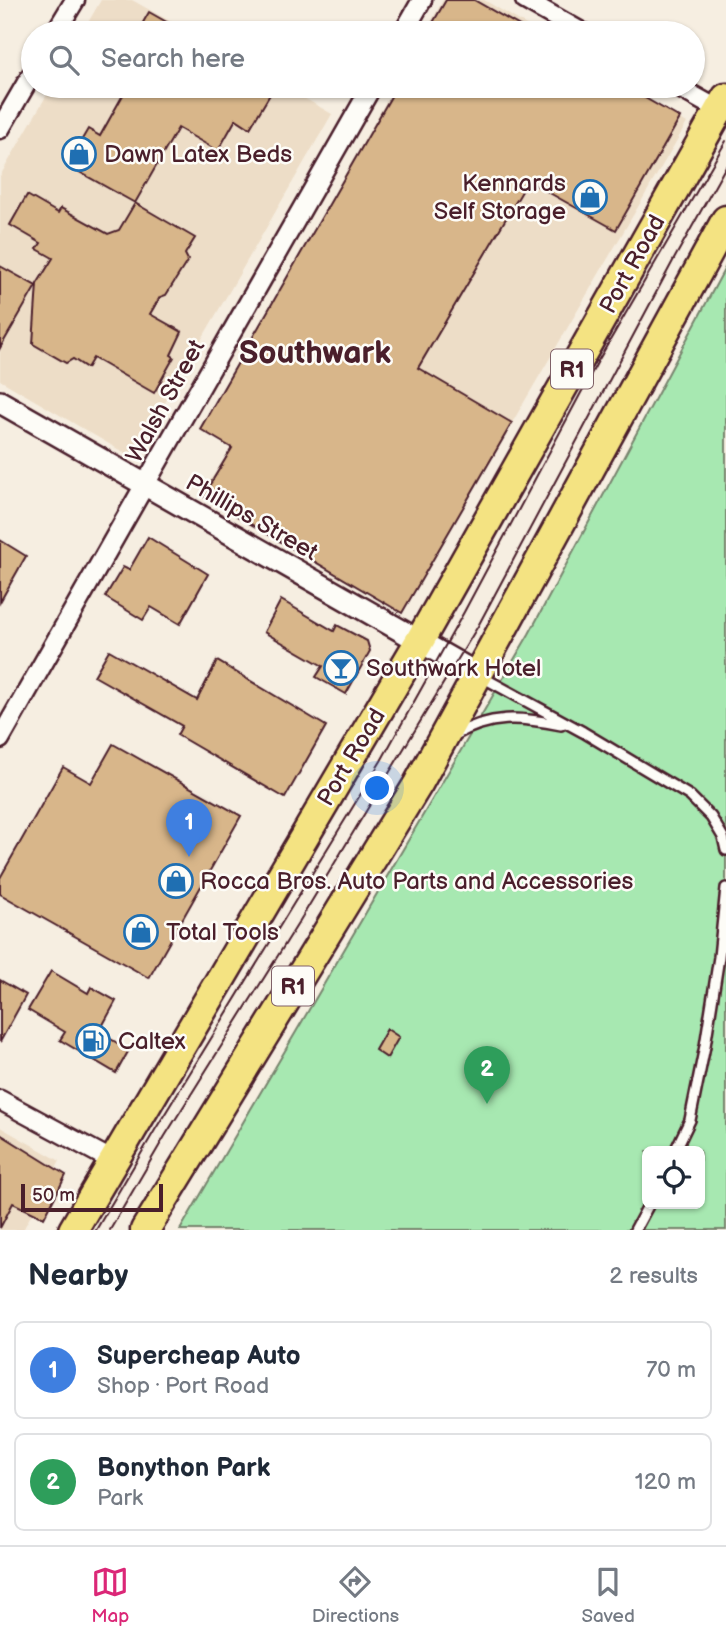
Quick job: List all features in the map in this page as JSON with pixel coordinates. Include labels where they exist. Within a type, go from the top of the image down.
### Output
[{"type":"highway","name":"Port Road","points":[[73,1230],[419,642],[722,104]]},
{"type":"highway","name":"R1","points":[[145,1230],[441,743],[726,220]]},
{"type":"street","points":[[62,21],[75,0]]},
{"type":"street","points":[[410,21],[422,0]]},
{"type":"street","points":[[525,0],[562,21]]},
{"type":"street","points":[[0,129],[21,93]]},
{"type":"street","points":[[705,97],[722,104]]},
{"type":"street","name":"Walsh Street","points":[[0,739],[365,98]]},
{"type":"street","name":"Phillips Street","points":[[0,402],[479,675]]},
{"type":"street","points":[[0,1100],[113,1161]]},
{"type":"lane","points":[[479,675],[690,796],[712,817],[723,837],[726,850]]},
{"type":"lane","points":[[441,743],[471,726],[496,719],[561,725],[592,738]]},
{"type":"lane","points":[[677,1146],[690,1120],[702,1058],[719,957],[726,888]]},
{"type":"lane","points":[[635,1230],[646,1209]]},
{"type":"shaded area","points":[[101,0],[132,0],[170,21],[89,21]]},
{"type":"shaded area","points":[[443,0],[484,0],[520,21],[432,21]]},
{"type":"shaded area","points":[[45,98],[304,98],[332,114],[133,458],[0,380],[0,176]]},
{"type":"shaded area","points":[[388,98],[646,98],[687,123],[415,589],[384,599],[203,491],[232,448],[200,429]]},
{"type":"shaded area","points":[[0,1127],[60,1161],[23,1230],[0,1230]]},
{"type":"green space","points":[[726,266],[726,1230],[180,1230],[529,634]]},
{"type":"building","points":[[446,0],[474,0],[511,21],[434,21]]},
{"type":"building","points":[[149,12],[165,21],[144,21]]},
{"type":"building","points":[[121,98],[268,98],[250,128],[236,119],[218,151],[178,128],[135,203],[67,165],[88,129],[100,136]]},
{"type":"building","points":[[390,98],[645,98],[680,118],[616,230],[528,181],[418,368],[512,423],[402,613],[203,496],[232,448],[200,429]]},
{"type":"building","points":[[27,195],[58,213],[61,208],[108,234],[119,230],[135,203],[195,238],[185,254],[188,260],[166,295],[160,297],[150,314],[182,332],[171,355],[174,357],[154,393],[93,358],[87,368],[73,359],[66,363],[33,344],[37,284],[53,258],[37,249],[41,243],[10,225]]},
{"type":"building","points":[[0,266],[36,286],[0,348]]},
{"type":"building","points":[[148,537],[208,574],[180,624],[151,607],[143,620],[105,597],[123,567],[129,570]]},
{"type":"building","points":[[0,540],[26,556],[0,602]]},
{"type":"building","points":[[281,600],[334,631],[337,625],[367,641],[370,651],[346,694],[316,677],[323,666],[264,632]]},
{"type":"building","points":[[109,650],[197,700],[217,661],[326,726],[285,798],[177,735],[182,726],[94,676]]},
{"type":"building","points":[[113,744],[241,816],[149,978],[0,894],[0,878],[63,767],[91,783]]},
{"type":"building","points":[[51,971],[88,993],[91,987],[116,1001],[99,1032],[129,1050],[116,1073],[60,1040],[65,1032],[28,1010]]},
{"type":"building","points":[[0,980],[26,995],[0,1042]]},
{"type":"building","points":[[387,1029],[399,1037],[387,1058],[375,1050]]},
{"type":"building","points":[[0,1134],[66,1175],[44,1218],[13,1203],[0,1228]]},
{"type":"tram line","points":[[96,1230],[381,761],[598,361],[726,141]]},
{"type":"tram line","points":[[110,1230],[478,626],[726,166]]},
{"type":"place","name":"Dawn Latex Beds","points":[[79,154]]},
{"type":"place","name":"Kennards Self Storage","points":[[590,197]]},
{"type":"place","name":"Southwark Hotel","points":[[341,668]]},
{"type":"place","name":"Supercheap Auto","points":[[189,857]]},
{"type":"place","name":"Rocca Bros. Auto Parts and Accessories","points":[[176,881]]},
{"type":"place","name":"Total Tools","points":[[141,932]]},
{"type":"place","name":"Caltex","points":[[93,1041]]},
{"type":"place","name":"Bonython Park","points":[[487,1104]]},
{"type":"district","name":"Southwark","points":[[315,352]]}]
